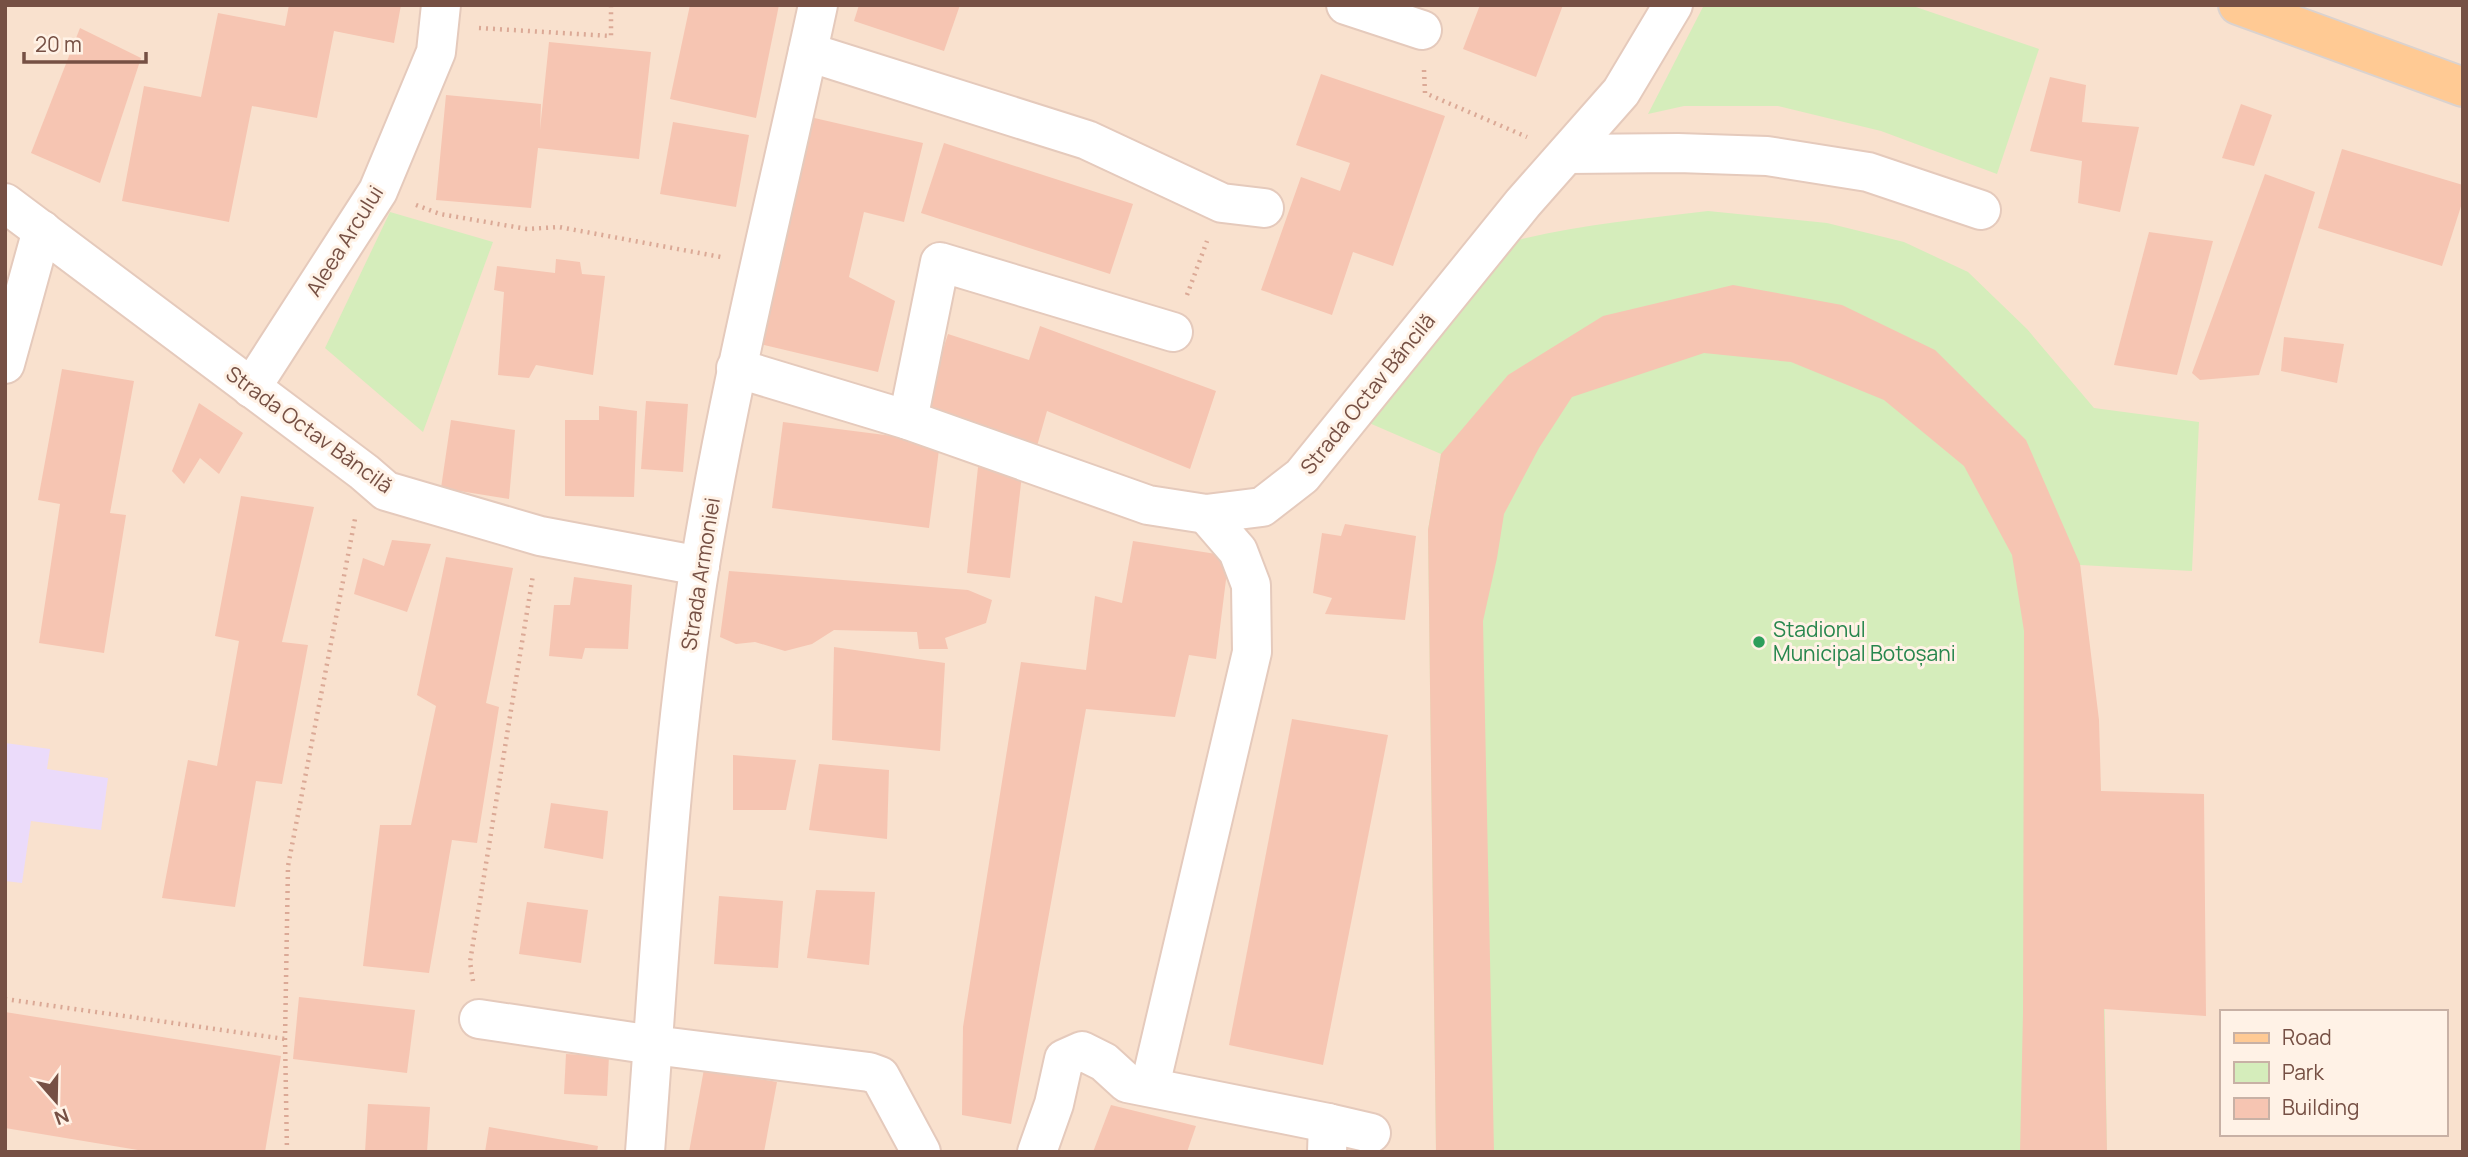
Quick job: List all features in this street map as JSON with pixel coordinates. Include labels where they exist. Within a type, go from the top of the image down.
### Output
[{"type":"main road","points":[[2238,5],[2463,87]]},
{"type":"street","name":"Strada Armoniei","points":[[645,1152],[677,740],[700,566],[736,368],[818,5]]},
{"type":"street","points":[[1346,5],[1422,30]]},
{"type":"street","name":"Strada Octav Băncilă","points":[[736,368],[908,420],[1148,505],[1206,514],[1262,507],[1302,476],[1523,203],[1622,92],[1673,5]]},
{"type":"street","name":"Aleea Arcului","points":[[251,388],[379,191],[436,52],[440,15]]},
{"type":"street","points":[[808,52],[1087,141],[1222,203],[1264,208]]},
{"type":"street","points":[[1567,154],[1678,153],[1767,156],[1868,172],[1981,210]]},
{"type":"street","name":"Strada Octav Băncilă","points":[[5,203],[386,491],[540,536],[700,566]]},
{"type":"street","points":[[5,363],[42,230]]},
{"type":"street","points":[[908,420],[940,262],[1173,332]]},
{"type":"street","points":[[1150,1086],[1252,652],[1251,585],[1238,551],[1206,514]]},
{"type":"street","points":[[479,1019],[653,1045],[869,1072],[880,1076],[921,1152]]},
{"type":"street","points":[[1037,1152],[1054,1104],[1064,1059],[1082,1051],[1104,1062],[1128,1083],[1150,1086],[1327,1137],[1371,1133]]},
{"type":"path","points":[[440,15],[568,35],[611,36],[611,5]]},
{"type":"path","points":[[1422,30],[1425,93],[1567,154]]},
{"type":"path","points":[[379,191],[440,214],[527,229],[558,227],[759,264]]},
{"type":"path","points":[[1173,332],[1222,203]]},
{"type":"path","points":[[287,1152],[285,1039],[288,866],[364,472]]},
{"type":"path","points":[[479,1019],[470,961],[540,536]]},
{"type":"path","points":[[5,999],[285,1039]]},
{"type":"shaded area","points":[[5,5],[2463,5],[2463,1152],[5,1152]]},
{"type":"shaded area","points":[[5,743],[50,749],[47,769],[108,778],[101,830],[31,821],[22,883],[5,881]]},
{"type":"green space","points":[[1704,5],[1910,5],[2039,49],[1997,174],[1881,131],[1778,106],[1684,106],[1648,114]]},
{"type":"green space","name":"Stadionul Municipal Botoșani","points":[[1708,211],[1827,223],[1904,242],[1968,272],[2027,329],[2094,408],[2199,422],[2192,571],[2080,565],[2101,791],[2107,1152],[1436,1152],[1428,530],[1441,454],[1339,410],[1510,242],[1584,227]]},
{"type":"green space","points":[[390,212],[493,242],[423,432],[325,348]]},
{"type":"building","points":[[289,5],[401,5],[394,43],[334,31],[317,118],[252,106],[229,222],[122,201],[144,86],[201,97],[218,13],[285,26]]},
{"type":"building","points":[[690,5],[779,5],[756,118],[670,99]]},
{"type":"building","points":[[859,5],[960,5],[944,51],[854,21]]},
{"type":"building","points":[[1480,5],[1563,5],[1536,77],[1463,49]]},
{"type":"building","points":[[80,28],[141,58],[100,183],[31,153]]},
{"type":"building","points":[[549,42],[651,52],[639,159],[538,148],[531,208],[436,200],[446,95],[541,104],[540,130]]},
{"type":"building","points":[[1321,74],[1445,116],[1393,266],[1353,252],[1332,315],[1261,290],[1301,177],[1340,191],[1350,163],[1296,145]]},
{"type":"building","points":[[2050,77],[2086,85],[2082,122],[2139,127],[2120,212],[2078,203],[2082,161],[2030,151]]},
{"type":"building","points":[[2241,104],[2272,115],[2254,166],[2222,158]]},
{"type":"building","points":[[810,117],[923,143],[904,222],[864,212],[849,277],[895,301],[878,372],[756,343]]},
{"type":"building","points":[[673,122],[749,135],[736,207],[660,194]]},
{"type":"building","points":[[944,143],[1133,204],[1110,274],[921,213]]},
{"type":"building","points":[[2342,149],[2463,185],[2463,200],[2442,266],[2318,228]]},
{"type":"building","points":[[2265,174],[2315,192],[2259,375],[2200,380],[2192,373]]},
{"type":"building","points":[[2149,232],[2213,241],[2177,375],[2114,365]]},
{"type":"building","points":[[556,259],[580,262],[582,274],[605,276],[593,375],[536,365],[529,378],[498,375],[504,292],[494,290],[497,266],[555,273]]},
{"type":"building","points":[[1733,285],[1842,305],[1935,350],[2026,440],[2080,564],[2099,720],[2101,791],[2204,794],[2206,1016],[2104,1009],[2107,1152],[2020,1152],[2024,631],[2012,555],[1964,466],[1884,400],[1791,362],[1704,353],[1572,397],[1539,448],[1504,514],[1483,621],[1494,1152],[1436,1152],[1428,530],[1441,454],[1508,375],[1603,316]]},
{"type":"building","points":[[1040,326],[1216,391],[1190,469],[1047,411],[1037,446],[923,410],[948,334],[1029,360]]},
{"type":"building","points":[[2284,337],[2344,344],[2337,383],[2281,371]]},
{"type":"building","points":[[62,369],[134,381],[110,513],[126,515],[104,653],[39,643],[60,504],[38,500]]},
{"type":"building","points":[[646,401],[688,404],[683,472],[641,469]]},
{"type":"building","points":[[199,403],[243,433],[219,474],[200,458],[184,484],[172,471]]},
{"type":"building","points":[[599,406],[637,411],[634,497],[565,496],[565,420],[599,420]]},
{"type":"building","points":[[451,420],[515,430],[509,499],[441,488]]},
{"type":"building","points":[[783,422],[940,442],[929,528],[772,508]]},
{"type":"building","points":[[978,467],[1022,475],[1010,578],[967,573]]},
{"type":"building","points":[[241,496],[314,507],[282,642],[308,645],[282,784],[256,781],[235,907],[162,898],[188,760],[217,766],[239,641],[215,636]]},
{"type":"building","points":[[1345,524],[1416,536],[1405,620],[1325,614],[1332,598],[1313,593],[1322,533],[1341,536]]},
{"type":"building","points":[[392,540],[431,544],[407,612],[354,594],[363,558],[384,566]]},
{"type":"building","points":[[1133,541],[1229,556],[1216,659],[1189,655],[1175,717],[1086,709],[1011,1124],[962,1115],[963,1027],[1021,662],[1086,670],[1095,596],[1122,603]]},
{"type":"building","points":[[446,557],[513,568],[486,703],[499,707],[477,843],[452,840],[429,973],[363,966],[380,825],[411,825],[436,706],[417,695]]},
{"type":"building","points":[[729,571],[968,590],[992,600],[986,623],[945,638],[948,649],[919,649],[917,632],[834,630],[812,644],[785,651],[755,642],[736,644],[720,637]]},
{"type":"building","points":[[574,577],[632,585],[628,649],[585,648],[582,659],[549,656],[554,605],[570,605]]},
{"type":"building","points":[[834,647],[945,663],[940,751],[832,740]]},
{"type":"building","points":[[1292,719],[1388,735],[1323,1065],[1229,1045]]},
{"type":"building","points":[[733,755],[796,760],[786,810],[733,810]]},
{"type":"building","points":[[819,764],[889,770],[887,839],[809,830]]},
{"type":"building","points":[[551,803],[608,811],[603,859],[544,848]]},
{"type":"building","points":[[816,890],[875,892],[869,965],[807,958]]},
{"type":"building","points":[[719,896],[783,901],[778,968],[714,964]]},
{"type":"building","points":[[527,902],[588,910],[581,963],[519,954]]},
{"type":"building","points":[[299,997],[415,1010],[407,1073],[293,1059]]},
{"type":"building","points":[[5,1012],[281,1056],[265,1152],[150,1152],[5,1128]]},
{"type":"building","points":[[566,1054],[609,1056],[607,1096],[564,1094]]},
{"type":"building","points":[[704,1069],[777,1082],[764,1152],[689,1152]]},
{"type":"building","points":[[368,1104],[430,1107],[427,1152],[365,1152]]},
{"type":"building","points":[[1111,1105],[1196,1126],[1187,1152],[1093,1152]]},
{"type":"building","points":[[489,1127],[598,1146],[597,1152],[485,1152]]},
{"type":"place","name":"Stadionul Municipal Botoșani","points":[[1759,642]]}]
